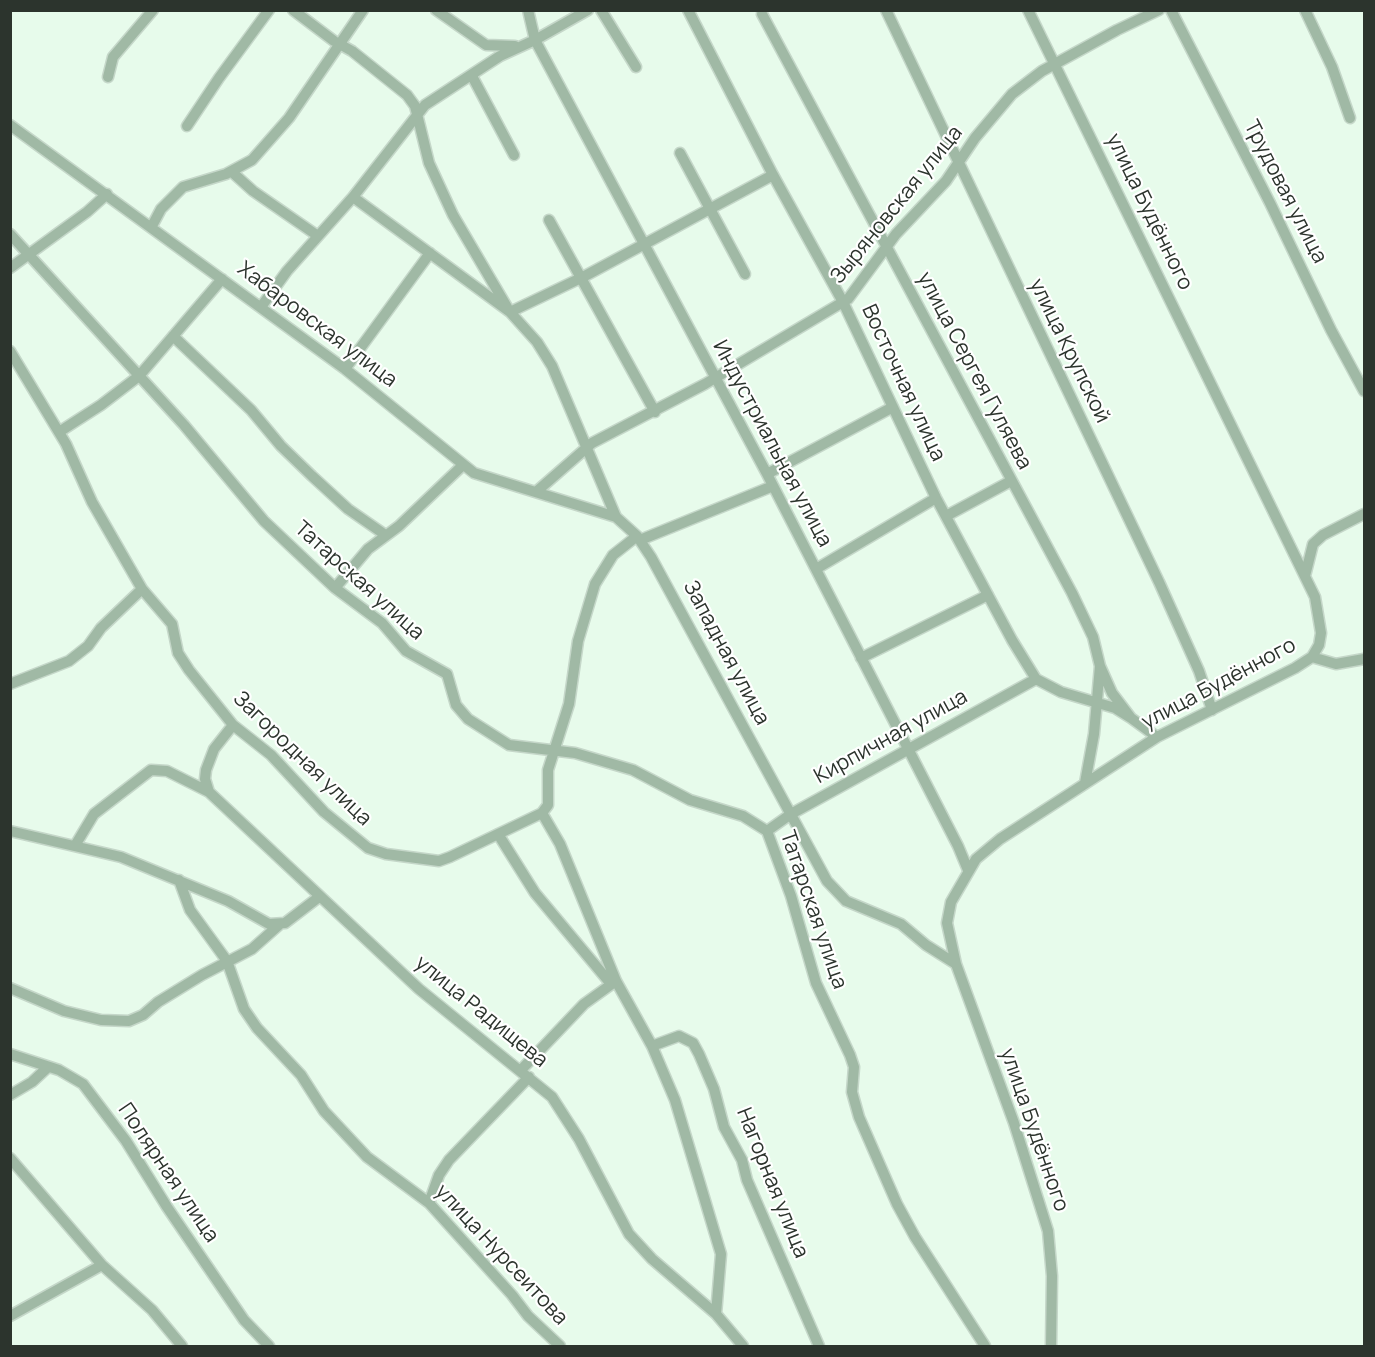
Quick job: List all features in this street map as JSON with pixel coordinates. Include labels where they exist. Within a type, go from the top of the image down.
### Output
[{"type":"street","points":[[108,77],[113,57],[153,10]]},
{"type":"street","points":[[188,126],[219,78],[269,10]]},
{"type":"street","points":[[293,10],[407,95],[416,109]]},
{"type":"street","points":[[152,226],[161,209],[183,187],[232,172],[252,160],[289,118],[363,10]]},
{"type":"street","points":[[436,10],[486,45],[519,46]]},
{"type":"street","name":"Индустриальная улица","points":[[528,10],[535,40],[767,474],[958,846],[968,870]]},
{"type":"street","points":[[261,307],[287,271],[354,197],[416,109],[519,46],[535,40],[588,10]]},
{"type":"street","points":[[601,10],[636,67]]},
{"type":"street","name":"Восточная улица","points":[[688,10],[772,174],[843,302],[936,498],[948,515],[988,595],[1036,679]]},
{"type":"street","name":"улица Крупской","points":[[886,10],[1159,582],[1199,671],[1212,710]]},
{"type":"street","name":"улица Будённого","points":[[1028,10],[1305,576],[1315,597],[1321,623],[1319,645],[1312,657],[1157,737],[1000,839],[976,859],[951,902],[947,923],[956,964],[1014,1123],[1048,1231],[1052,1276],[1051,1347]]},
{"type":"street","name":"Зыряновская улица","points":[[536,492],[585,449],[606,436],[716,378],[843,302],[864,280],[912,215],[946,181],[1012,94],[1030,79],[1055,64],[1159,10]]},
{"type":"street","name":"Трудовая улица","points":[[1171,10],[1270,203],[1331,330],[1365,391]]},
{"type":"street","points":[[1305,10],[1332,67],[1350,118]]},
{"type":"street","name":"улица Сергея Гуляева","points":[[762,14],[1072,593],[1093,637],[1100,666],[1112,693],[1131,718],[1157,737]]},
{"type":"street","points":[[472,76],[513,155]]},
{"type":"street","name":"Западная улица","points":[[416,109],[429,163],[453,215],[510,312],[537,342],[552,366],[585,449],[616,517],[639,538],[836,893],[846,901],[901,924],[926,945],[956,964]]},
{"type":"street","name":"Хабаровская улица","points":[[10,125],[152,226],[345,369],[462,465],[485,479],[616,517]]},
{"type":"street","points":[[680,153],[746,274]]},
{"type":"street","points":[[232,172],[253,191],[318,236]]},
{"type":"street","points":[[510,312],[583,277],[772,174]]},
{"type":"street","points":[[10,268],[29,256],[107,194]]},
{"type":"street","name":"Западная улица","points":[[354,197],[510,312]]},
{"type":"street","points":[[549,220],[583,277],[655,412]]},
{"type":"street","name":"Татарская улица","points":[[10,234],[139,376],[264,521],[335,588],[382,623],[406,651],[447,674],[456,705],[476,724],[509,745],[575,753],[633,770],[690,800],[743,816],[766,831],[791,896],[816,983],[854,1067],[852,1092],[858,1117],[910,1228],[985,1347]]},
{"type":"street","points":[[345,369],[430,253]]},
{"type":"street","points":[[59,432],[101,405],[139,376],[222,279]]},
{"type":"street","points":[[173,336],[251,410],[281,446],[312,476],[348,509],[384,534]]},
{"type":"street","name":"Загородная улица","points":[[10,351],[59,432],[92,502],[142,589],[171,624],[178,653],[189,670],[233,726],[271,755],[324,812],[368,848],[412,859],[439,861],[542,813]]},
{"type":"street","points":[[767,474],[893,407]]},
{"type":"street","points":[[335,588],[368,549],[384,534],[399,526],[462,465]]},
{"type":"street","points":[[948,515],[1011,481]]},
{"type":"street","points":[[716,1314],[721,1254],[675,1100],[652,1046],[614,982],[560,844],[542,813],[548,806],[548,770],[569,704],[578,641],[595,584],[613,555],[639,538],[773,486]]},
{"type":"street","points":[[816,569],[936,498]]},
{"type":"street","points":[[1305,576],[1313,544],[1323,535],[1365,514]]},
{"type":"street","points":[[10,684],[69,661],[88,646],[101,628],[142,589]]},
{"type":"street","points":[[861,658],[988,595]]},
{"type":"street","points":[[1312,657],[1336,664],[1365,659]]},
{"type":"street","points":[[1085,783],[1094,734],[1100,666]]},
{"type":"street","points":[[1036,679],[1061,692],[1096,701],[1131,718]]},
{"type":"street","name":"Кирпичная улица","points":[[766,831],[791,814],[1036,679]]},
{"type":"street","points":[[209,792],[205,779],[206,770],[214,749],[233,726]]},
{"type":"street","name":"улица Радищева","points":[[76,844],[94,814],[151,770],[167,771],[209,792],[419,989],[552,1097],[566,1117],[629,1234],[652,1259],[716,1314],[743,1347]]},
{"type":"street","points":[[10,831],[76,844],[121,857],[228,901],[269,924],[279,925]]},
{"type":"street","points":[[498,834],[535,893],[614,982]]},
{"type":"street","name":"улица Нурсеитова","points":[[179,880],[190,910],[227,962],[244,1009],[256,1028],[301,1075],[324,1112],[367,1158],[429,1203],[512,1295],[528,1316],[560,1347]]},
{"type":"street","points":[[10,988],[64,1011],[101,1020],[129,1021],[143,1015],[158,1002],[252,949],[279,925],[298,915],[319,897]]},
{"type":"street","points":[[429,1203],[438,1175],[449,1160],[584,1004],[614,982]]},
{"type":"street","name":"Нагорная улица","points":[[652,1046],[679,1036],[693,1043],[714,1089],[724,1127],[742,1160],[747,1180],[819,1347]]},
{"type":"street","name":"Полярная улица","points":[[10,1054],[47,1068],[59,1070],[83,1084],[126,1141],[167,1207],[244,1320],[269,1347]]},
{"type":"street","points":[[10,1095],[32,1082],[47,1068]]},
{"type":"street","points":[[12,1163],[102,1264],[152,1310],[182,1347]]},
{"type":"street","points":[[10,1316],[102,1264]]}]
